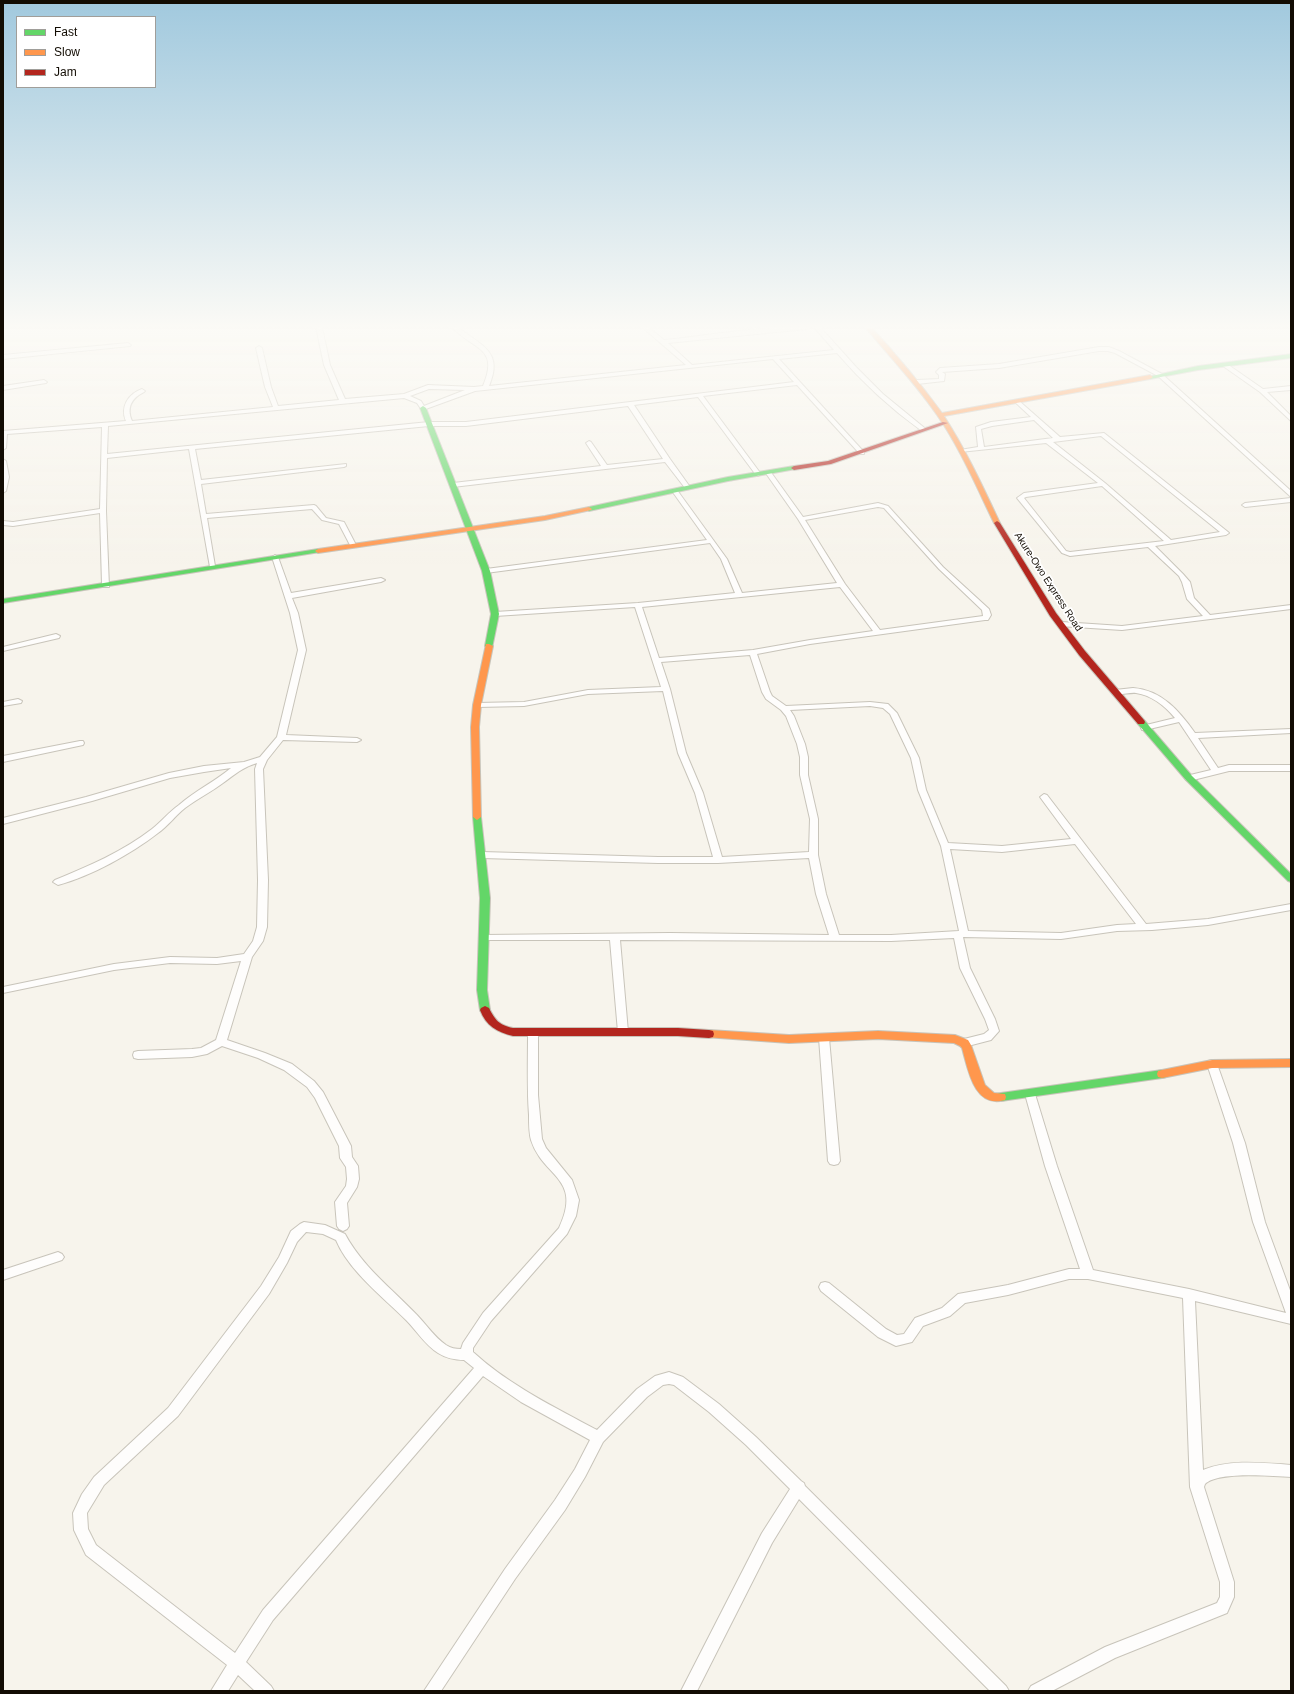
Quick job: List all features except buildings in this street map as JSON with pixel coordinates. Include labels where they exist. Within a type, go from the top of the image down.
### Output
[{"type":"main road","name":"Akure-Owo Express Road","points":[[934,406],[962,451],[1002,532],[1045,601],[1082,653],[1189,778],[1291,879]]},
{"type":"main road","points":[[3,600],[106,585],[212,566],[471,529],[588,509],[768,472],[815,466],[862,453],[924,430],[943,419],[1000,406]]},
{"type":"main road","points":[[423,408],[486,571],[495,614],[477,705],[474,764],[485,898],[481,975],[482,990],[487,1017],[495,1026],[503,1030],[513,1032],[533,1033],[678,1032],[790,1039],[878,1035],[955,1039],[964,1043],[967,1048],[980,1088],[986,1094],[994,1098],[1172,1073],[1212,1064],[1291,1063]]},
{"type":"street","points":[[126,406],[126,415],[130,423]]},
{"type":"street","points":[[3,448],[4,433],[130,423],[295,406]]},
{"type":"street","points":[[423,408],[428,406]]},
{"type":"street","points":[[104,456],[430,424],[466,424],[613,406]]},
{"type":"street","points":[[631,406],[687,488]]},
{"type":"street","points":[[707,406],[758,474]]},
{"type":"street","points":[[819,406],[862,453]]},
{"type":"street","points":[[893,406],[924,430]]},
{"type":"street","points":[[1022,406],[1058,439]]},
{"type":"street","points":[[1195,406],[1240,446],[1291,495]]},
{"type":"street","points":[[1278,406],[1291,419]]},
{"type":"street","points":[[981,448],[978,428],[991,424],[1035,418]]},
{"type":"street","points":[[105,424],[103,511],[106,585]]},
{"type":"street","points":[[962,451],[1098,434],[1105,436],[1226,533],[1150,545],[1067,554],[1020,498],[1024,495],[1102,484]]},
{"type":"street","points":[[1048,440],[1170,542]]},
{"type":"street","points":[[589,443],[606,468]]},
{"type":"street","points":[[192,448],[199,482],[212,566]]},
{"type":"street","points":[[453,486],[667,460]]},
{"type":"street","points":[[3,461],[6,477],[3,491]]},
{"type":"street","points":[[199,482],[344,466]]},
{"type":"street","points":[[768,472],[801,519],[842,585],[878,632]]},
{"type":"street","points":[[675,491],[712,540],[724,559],[739,595]]},
{"type":"street","points":[[1245,505],[1291,500]]},
{"type":"street","points":[[658,660],[753,652],[878,632],[979,619],[985,618],[987,615],[985,609],[941,568],[886,507],[878,506],[801,519]]},
{"type":"street","points":[[204,516],[314,507],[324,519],[342,523],[353,545]]},
{"type":"street","points":[[3,523],[13,524],[103,511]]},
{"type":"street","points":[[486,571],[627,554],[712,540]]},
{"type":"street","points":[[1150,545],[1181,575],[1186,582],[1190,600],[1209,618]]},
{"type":"street","points":[[221,1042],[247,957],[258,940],[262,927],[263,880],[259,769],[262,759],[281,736],[302,650],[294,613],[275,557]]},
{"type":"street","points":[[289,596],[381,580]]},
{"type":"street","points":[[495,614],[638,605],[842,585]]},
{"type":"street","points":[[638,605],[658,660],[682,753],[699,793],[718,860]]},
{"type":"street","points":[[1062,624],[1114,628],[1209,618],[1291,607]]},
{"type":"street","points":[[3,649],[56,636]]},
{"type":"street","points":[[753,652],[766,692],[772,701],[784,708],[790,716],[801,744],[804,757],[805,781],[814,819],[815,830],[813,855],[820,894],[835,938]]},
{"type":"street","points":[[477,705],[524,704],[588,692],[666,689]]},
{"type":"street","points":[[1115,692],[1133,690],[1145,692],[1172,708],[1216,772]]},
{"type":"street","points":[[3,704],[18,701]]},
{"type":"street","points":[[784,708],[870,704],[885,706],[889,708],[902,730],[915,758],[922,790],[944,846],[961,934],[965,968],[990,1019],[994,1032],[987,1037],[964,1043]]},
{"type":"street","points":[[1145,728],[1181,719]]},
{"type":"street","points":[[1192,736],[1291,731]]},
{"type":"street","points":[[281,736],[357,740]]},
{"type":"street","points":[[3,759],[80,743]]},
{"type":"street","points":[[3,820],[89,799],[169,776],[204,769],[245,764],[262,759]]},
{"type":"street","points":[[58,882],[100,865],[142,840],[155,831],[181,807],[245,764]]},
{"type":"street","points":[[1189,778],[1236,768],[1291,768]]},
{"type":"street","points":[[1044,797],[1142,927]]},
{"type":"street","points":[[944,846],[1002,849],[1076,841]]},
{"type":"street","points":[[482,855],[658,860],[718,860],[813,855]]},
{"type":"street","points":[[484,938],[670,936],[891,938],[961,934],[1053,936],[1117,928],[1208,922],[1291,907]]},
{"type":"street","points":[[615,937],[623,1032]]},
{"type":"street","points":[[3,990],[114,967],[170,960],[217,961],[247,957]]},
{"type":"street","points":[[533,1033],[533,1102],[536,1139],[542,1150],[566,1180],[573,1200],[570,1216],[563,1230],[487,1317],[467,1347],[467,1354],[482,1368],[526,1398],[598,1438]]},
{"type":"street","points":[[824,1038],[834,1161]]},
{"type":"street","points":[[138,1054],[192,1053],[203,1051],[221,1042],[252,1052],[285,1066],[301,1076],[319,1094],[345,1146],[346,1156],[352,1166],[352,1184],[341,1202],[343,1226]]},
{"type":"street","points":[[1212,1064],[1239,1143],[1259,1222],[1291,1310]]},
{"type":"street","points":[[1030,1094],[1051,1166],[1088,1274]]},
{"type":"street","points":[[266,1691],[236,1663],[91,1550],[81,1530],[80,1513],[87,1499],[99,1481],[173,1412],[265,1290],[273,1274],[284,1258],[295,1234],[304,1227],[325,1230],[341,1237],[342,1244],[359,1264],[418,1324],[434,1343],[453,1355],[467,1354]]},
{"type":"street","points":[[3,1275],[58,1257]]},
{"type":"street","points":[[825,1287],[882,1333],[896,1340],[908,1338],[919,1322],[946,1312],[962,1298],[1008,1290],[1068,1274],[1088,1274],[1189,1294],[1291,1319]]},
{"type":"street","points":[[1036,1691],[1110,1652],[1222,1608],[1228,1597],[1227,1582],[1197,1487],[1189,1294]]},
{"type":"street","points":[[219,1691],[268,1615],[482,1368]]},
{"type":"street","points":[[432,1691],[510,1574],[560,1505],[580,1473],[598,1438],[642,1393],[660,1380],[668,1378],[678,1381],[714,1408],[799,1487],[959,1651],[1001,1691]]},
{"type":"street","points":[[1197,1487],[1200,1479],[1209,1474],[1250,1468],[1291,1471]]},
{"type":"street","points":[[689,1691],[767,1538],[799,1487]]},
{"type":"traffic: fast","points":[[423,408],[486,571],[495,614],[489,646]]},
{"type":"traffic: fast","points":[[589,509],[728,479],[794,468]]},
{"type":"traffic: fast","points":[[3,601],[318,551]]},
{"type":"traffic: fast","points":[[1141,722],[1189,778],[1291,879]]},
{"type":"traffic: fast","points":[[477,817],[485,898],[482,990],[485,1010]]},
{"type":"traffic: fast","points":[[1001,1097],[1162,1074]]},
{"type":"traffic: slow","points":[[934,406],[956,441],[997,523]]},
{"type":"traffic: slow","points":[[940,415],[989,406]]},
{"type":"traffic: slow","points":[[318,551],[545,518],[589,509]]},
{"type":"traffic: slow","points":[[477,817],[475,727],[477,705],[489,646]]},
{"type":"traffic: slow","points":[[709,1034],[789,1039],[878,1035],[955,1039],[964,1043],[967,1048],[977,1081],[981,1088],[986,1094],[993,1097],[1001,1097]]},
{"type":"traffic: slow","points":[[1162,1074],[1212,1064],[1291,1063]]},
{"type":"traffic: jam","points":[[794,468],[829,463],[945,423]]},
{"type":"traffic: jam","points":[[997,523],[1053,614],[1082,653],[1141,722]]},
{"type":"traffic: jam","points":[[485,1010],[492,1022],[513,1032],[678,1032],[709,1034]]}]
